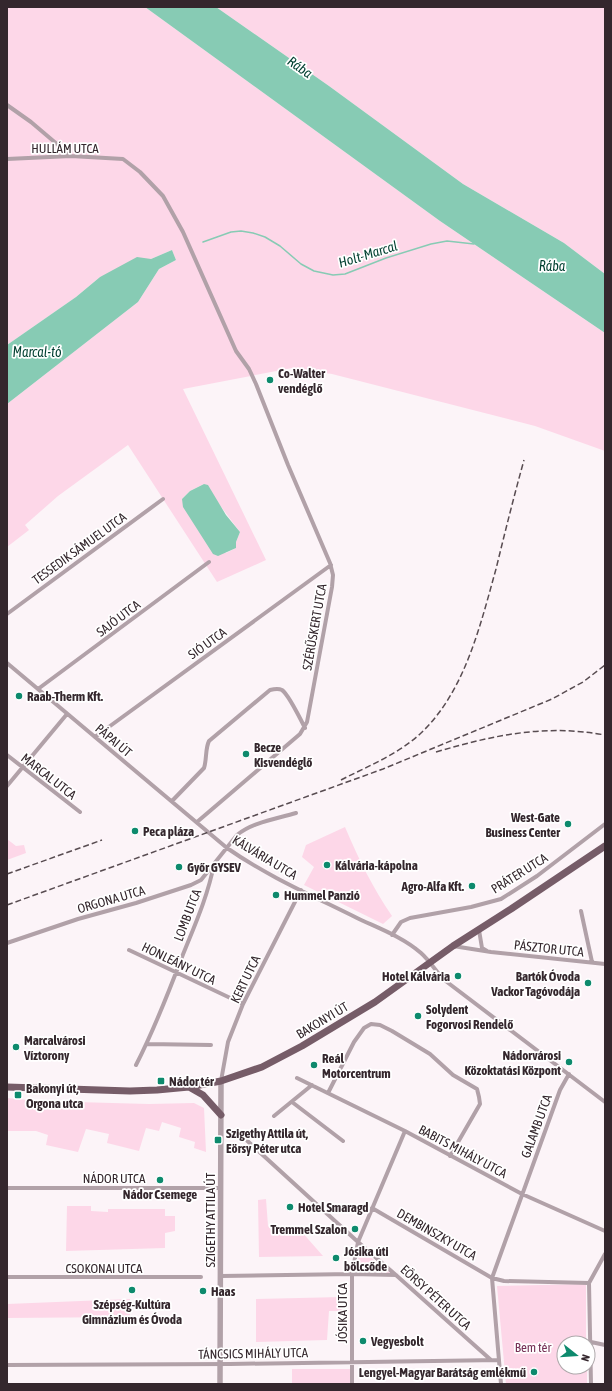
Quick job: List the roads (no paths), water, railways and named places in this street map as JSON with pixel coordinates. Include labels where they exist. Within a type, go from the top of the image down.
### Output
[{"type":"main road","name":"BAKONYI ÚT","points":[[7,1087],[135,1091],[189,1087],[221,1081],[262,1066],[302,1046],[375,1002],[429,962],[605,846]]},
{"type":"main road","points":[[189,1087],[203,1095],[221,1115]]},
{"type":"street","points":[[7,105],[31,122],[71,156]]},
{"type":"street","name":"HULLÁM UTCA","points":[[7,159],[71,156],[123,159]]},
{"type":"street","name":"SZÉRŰSKERT UTCA","points":[[123,159],[140,172],[155,187],[168,204],[183,232],[236,351],[241,356],[256,384],[331,565],[333,575],[332,587],[308,722],[305,728]]},
{"type":"street","name":"TESSEDIK SÁMUEL UTCA","points":[[7,614],[163,499]]},
{"type":"street","name":"SAJÓ UTCA","points":[[38,689],[209,562]]},
{"type":"street","name":"SIÓ UTCA","points":[[95,737],[331,565]]},
{"type":"street","name":"PÁPAI ÚT","points":[[7,663],[197,822],[208,833]]},
{"type":"street","points":[[172,801],[204,768],[206,746],[209,741],[270,690],[276,688],[283,690],[305,728],[300,734],[197,822]]},
{"type":"street","points":[[7,786],[67,714]]},
{"type":"street","name":"MARCAL UTCA","points":[[7,755],[80,812]]},
{"type":"street","name":"LOMB UTCA","points":[[136,1065],[147,1044],[176,973],[211,881],[214,864],[237,835],[244,830],[296,813]]},
{"type":"street","name":"PRÁTER UTCA","points":[[392,935],[401,922],[410,918],[471,907],[501,899],[537,876],[605,824]]},
{"type":"street","name":"KÁLVÁRIA UTCA","points":[[208,833],[245,860],[301,890],[392,935],[414,948],[422,954],[443,979],[605,1102]]},
{"type":"street","name":"ORGONA UTCA","points":[[7,943],[78,919],[190,886],[201,880],[214,864]]},
{"type":"street","name":"KERT UTCA","points":[[221,1081],[228,1042],[243,1004],[301,890]]},
{"type":"street","points":[[581,911],[592,962]]},
{"type":"street","points":[[479,930],[482,948],[491,952]]},
{"type":"street","name":"PÁSZTOR UTCA","points":[[453,946],[491,952],[605,964]]},
{"type":"street","name":"HONLEÁNY UTCA","points":[[129,950],[243,1004]]},
{"type":"street","points":[[328,1093],[354,1042],[364,1028],[371,1024],[380,1025],[392,1031],[430,1054],[453,1075],[477,1090],[480,1097],[480,1104],[450,1156]]},
{"type":"street","points":[[147,1044],[211,1045]]},
{"type":"street","name":"GALAMB UTCA","points":[[492,1278],[560,1090],[569,1074]]},
{"type":"street","name":"BABITS MIHÁLY UTCA","points":[[298,1078],[405,1131],[522,1194],[605,1231]]},
{"type":"street","name":"SZIGETHY ATTILA ÚT","points":[[220,1384],[221,1081]]},
{"type":"street","points":[[274,1116],[312,1085]]},
{"type":"street","points":[[292,1102],[343,1141]]},
{"type":"street","name":"JÓSIKA UTCA","points":[[352,1384],[352,1274],[358,1242],[405,1131]]},
{"type":"street","name":"EÖRSY PÉTER UTCA","points":[[242,1136],[358,1242],[491,1360]]},
{"type":"street","name":"NÁDOR UTCA","points":[[7,1188],[220,1188]]},
{"type":"street","name":"DEMBINSZKY UTCA","points":[[372,1208],[492,1278]]},
{"type":"street","points":[[591,1335],[589,1283],[605,1254]]},
{"type":"street","points":[[221,1276],[352,1274],[397,1276]]},
{"type":"street","name":"CSOKONAI UTCA","points":[[7,1277],[201,1278]]},
{"type":"street","points":[[501,1384],[492,1278],[504,1281],[589,1283]]},
{"type":"street","name":"TÁNCSICS MIHÁLY UTCA","points":[[7,1365],[499,1360]]},
{"type":"water","name":"Rába","points":[[145,7],[216,7],[329,86],[463,184],[564,243],[605,274],[605,333],[440,221]]},
{"type":"water","name":"Marcal-tó","points":[[172,250],[176,260],[159,269],[138,302],[7,404],[7,345],[76,297],[100,277],[137,257],[151,259]]},
{"type":"water","points":[[204,484],[208,485],[226,515],[240,532],[236,542],[236,548],[218,556],[213,554],[183,507],[182,499],[190,491]]},
{"type":"waterway","name":"Holt-Marcal","points":[[203,242],[231,232],[241,231],[253,233],[265,237],[280,246],[301,264],[314,271],[333,275],[345,274],[386,258],[431,244],[447,241],[474,244]]},
{"type":"railway","points":[[341,780],[382,760],[402,748],[420,734],[436,717],[449,699],[469,657],[484,613],[524,460]]},
{"type":"railway","points":[[7,905],[383,769],[552,699],[583,682],[605,665]]},
{"type":"railway","points":[[436,752],[499,736],[520,733],[561,731],[605,735]]},
{"type":"railway","points":[[7,874],[102,840]]},
{"type":"place","name":"Co-Walter vendéglő","points":[[270,380]]},
{"type":"place","name":"Raab-Therm Kft.","points":[[19,696]]},
{"type":"place","name":"Becze Kisvendéglő","points":[[246,754]]},
{"type":"place","name":"West-Gate Business Center","points":[[568,824]]},
{"type":"place","name":"Peca pláza","points":[[135,831]]},
{"type":"place","name":"Kálvária-kápolna","points":[[327,865]]},
{"type":"place","name":"Győr GYSEV","points":[[179,867]]},
{"type":"place","name":"Agro-Alfa Kft.","points":[[472,886]]},
{"type":"place","name":"Hummel Panzió","points":[[276,895]]},
{"type":"place","name":"Hotel Kálvária","points":[[458,976]]},
{"type":"place","name":"Bartók Óvoda Vackor Tagóvodája","points":[[588,983]]},
{"type":"place","name":"Solydent Fogorvosi Rendelő","points":[[418,1016]]},
{"type":"place","name":"Marcalvárosi Víztorony","points":[[16,1047]]},
{"type":"place","name":"Nádorvárosi Közoktatási Központ","points":[[569,1062]]},
{"type":"place","name":"Reál Motorcentrum","points":[[314,1065]]},
{"type":"place","name":"Nádor tér","points":[[161,1081]]},
{"type":"place","name":"Bakonyi út, Orgona utca","points":[[18,1095]]},
{"type":"place","name":"Szigethy Attila út, Eörsy Péter utca","points":[[218,1140]]},
{"type":"place","name":"Nádor Csemege","points":[[160,1180]]},
{"type":"place","name":"Hotel Smaragd","points":[[290,1207]]},
{"type":"place","name":"Tremmel Szalon","points":[[355,1229]]},
{"type":"place","name":"Jósika úti bölcsőde","points":[[336,1258]]},
{"type":"place","name":"Szépség-Kultúra Gimnázium és Óvoda","points":[[132,1290]]},
{"type":"place","name":"Haas","points":[[203,1291]]},
{"type":"place","name":"Vegyesbolt","points":[[363,1341]]},
{"type":"place","name":"Lengyel-Magyar Barátság emlékmű","points":[[534,1372]]},
{"type":"park label","name":"Bem tér","points":[[533,1347]]}]
